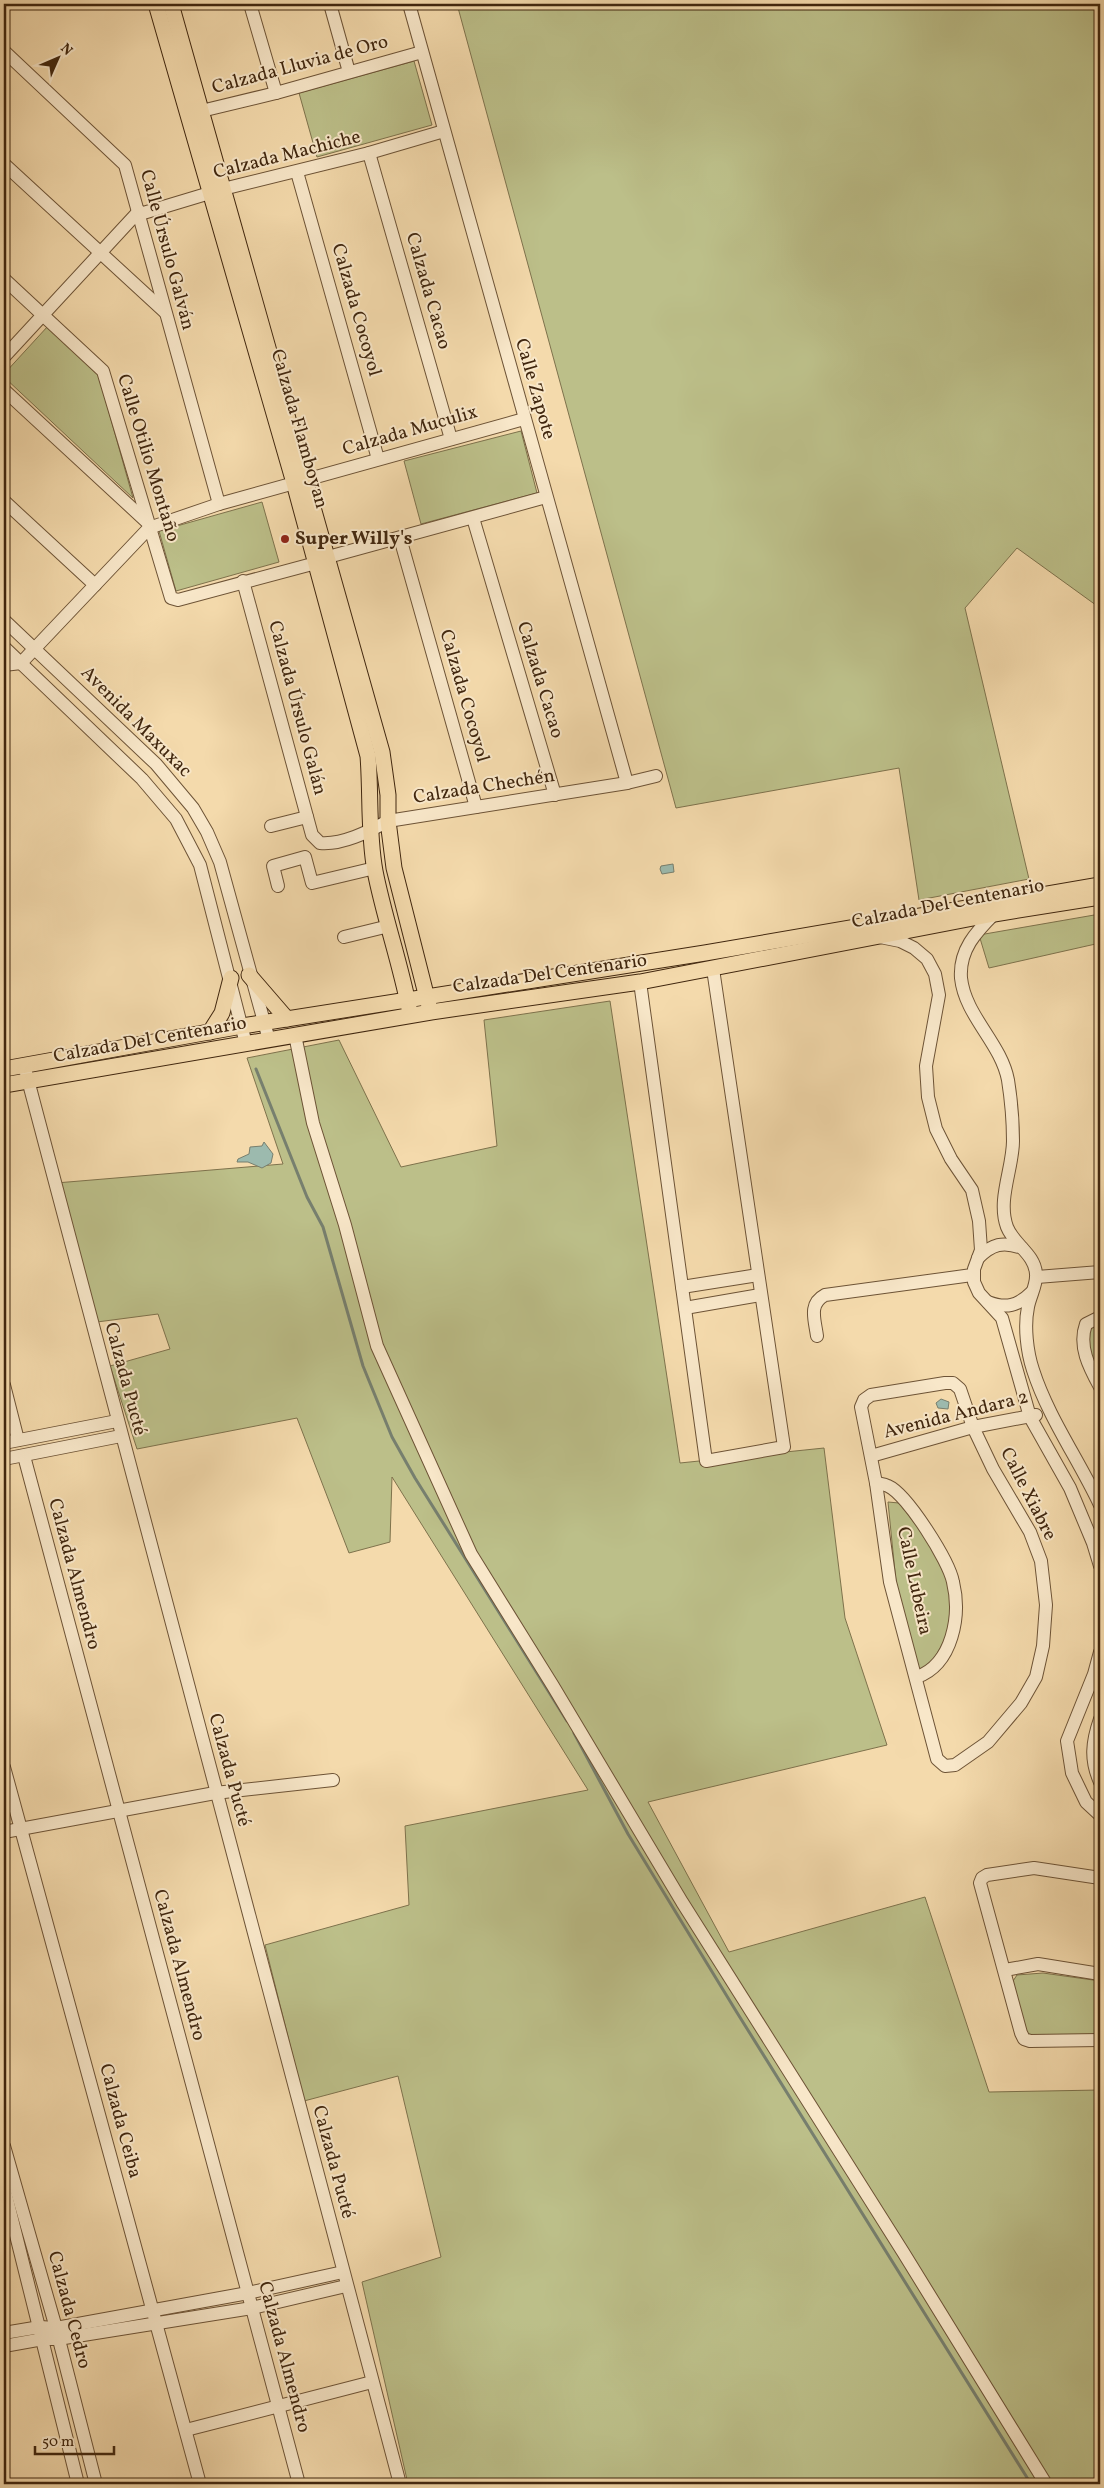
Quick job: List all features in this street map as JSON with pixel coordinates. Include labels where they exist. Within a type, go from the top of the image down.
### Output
[{"type":"main road","name":"Calzada Flamboyan","points":[[156,4],[194,112]]},
{"type":"main road","name":"Calzada Flamboyan","points":[[171,4],[194,112],[322,560],[368,756],[371,831],[375,868],[411,1016]]},
{"type":"main road","name":"Calzada Flamboyan","points":[[322,560],[382,752],[388,795],[388,821],[394,868],[431,1012]]},
{"type":"main road","name":"Calzada Del Centenario","points":[[4,1085],[431,1012],[640,982],[713,969],[994,914],[1026,903],[1100,885]]},
{"type":"main road","name":"Calzada Del Centenario","points":[[4,1069],[242,1026],[705,953],[1026,903],[1100,897]]},
{"type":"main road","points":[[249,975],[287,1019]]},
{"type":"main road","points":[[210,1032],[222,1013],[230,978]]},
{"type":"street","points":[[250,4],[276,93]]},
{"type":"street","points":[[330,4],[349,72]]},
{"type":"street","name":"Calle Zapote","points":[[409,4],[627,783]]},
{"type":"street","name":"Calle Úrsulo Galván","points":[[4,51],[125,165],[219,504]]},
{"type":"street","name":"Calzada Lluvia de Oro","points":[[194,112],[276,93],[422,52]]},
{"type":"street","name":"Calzada Machiche","points":[[139,213],[369,154],[444,131]]},
{"type":"street","name":"Calzada Cacao","points":[[369,154],[451,439]]},
{"type":"street","points":[[4,164],[165,312]]},
{"type":"street","name":"Calzada Cocoyol","points":[[297,172],[378,459]]},
{"type":"street","points":[[4,357],[139,213]]},
{"type":"street","name":"Calle Otilio Montaño","points":[[4,279],[103,371],[171,598],[178,600],[243,581]]},
{"type":"street","points":[[4,390],[149,526],[21,663],[4,665]]},
{"type":"street","name":"Calzada Muculix","points":[[149,526],[219,504],[524,418]]},
{"type":"street","points":[[243,581],[546,497]]},
{"type":"street","points":[[4,501],[95,585]]},
{"type":"street","name":"Calzada Cacao","points":[[473,518],[555,795]]},
{"type":"street","name":"Calzada Cocoyol","points":[[400,538],[476,807]]},
{"type":"street","name":"Calzada Úrsulo Galán","points":[[243,581],[312,835],[320,843]]},
{"type":"street","name":"Avenida Maxuxac","points":[[4,620],[156,764],[193,808],[207,832],[220,862],[268,1040]]},
{"type":"street","name":"Avenida Maxuxac","points":[[4,647],[160,798],[176,819],[200,865],[246,1044]]},
{"type":"street","name":"Calzada Chechén","points":[[320,843],[329,844],[371,831],[388,821],[627,783],[656,776]]},
{"type":"street","points":[[271,826],[307,817]]},
{"type":"street","points":[[278,886],[272,866],[305,857],[312,883],[375,868]]},
{"type":"street","points":[[209,901],[229,896]]},
{"type":"street","points":[[994,914],[976,931],[966,947],[961,963],[964,992],[997,1052],[1008,1080],[1013,1141],[1004,1206],[1008,1227],[1022,1248],[1031,1257],[1036,1277],[1027,1309],[1027,1341],[1032,1369],[1049,1412],[1073,1451],[1100,1505]]},
{"type":"street","points":[[344,937],[389,926]]},
{"type":"street","points":[[880,937],[900,941],[914,948],[927,959],[935,974],[939,994],[926,1066],[928,1096],[936,1129],[951,1159],[972,1190],[979,1222],[981,1250],[972,1275],[979,1293],[1002,1318],[1030,1417],[1070,1488],[1094,1543],[1100,1566]]},
{"type":"street","points":[[640,982],[706,1461],[784,1447],[713,969]]},
{"type":"street","points":[[295,1035],[313,1124],[345,1225],[378,1346],[471,1554],[558,1694],[682,1902],[903,2252],[1046,2484]]},
{"type":"street","name":"Calzada Pucté","points":[[24,1065],[215,1793],[400,2484]]},
{"type":"street","points":[[978,1258],[987,1249],[998,1244],[1010,1244],[1022,1248]]},
{"type":"street","points":[[1036,1277],[1100,1272]]},
{"type":"street","points":[[682,1287],[758,1275]]},
{"type":"street","points":[[817,1336],[814,1306],[818,1299],[825,1295],[972,1275]]},
{"type":"street","points":[[988,1302],[1000,1306],[1012,1306],[1023,1301],[1032,1292]]},
{"type":"street","points":[[685,1308],[760,1295]]},
{"type":"street","points":[[1100,1317],[1086,1324],[1082,1336],[1086,1357],[1100,1387]]},
{"type":"street","name":"Calle Xiabre","points":[[864,1400],[871,1395],[953,1383],[960,1389],[973,1427],[1011,1504],[1030,1532],[1041,1562],[1046,1605],[1043,1646],[1036,1677],[1020,1702],[988,1742],[955,1765],[945,1766]]},
{"type":"street","points":[[4,1384],[18,1440]]},
{"type":"street","name":"Calle Lubeira","points":[[864,1400],[861,1407],[876,1483],[890,1582],[917,1677],[937,1759],[945,1766]]},
{"type":"street","name":"Avenida Andara 2","points":[[871,1456],[973,1427],[1049,1412]]},
{"type":"street","points":[[4,1443],[117,1421]]},
{"type":"street","points":[[4,1459],[121,1436]]},
{"type":"street","name":"Calzada Almendro","points":[[24,1456],[299,2484]]},
{"type":"street","points":[[876,1483],[888,1486],[911,1506],[934,1543],[953,1580],[956,1606],[954,1626],[949,1644],[940,1661],[926,1674],[917,1677]]},
{"type":"street","points":[[1100,1658],[1067,1742],[1072,1773],[1086,1802],[1100,1816]]},
{"type":"street","points":[[1100,1720],[1093,1741],[1092,1759],[1100,1782]]},
{"type":"street","name":"Calzada Ceiba","points":[[4,1767],[200,2484]]},
{"type":"street","points":[[4,1832],[215,1793],[333,1780]]},
{"type":"street","points":[[1100,1878],[1034,1868],[998,1872],[982,1878],[980,1883],[1024,2039],[1030,2041],[1100,2040]]},
{"type":"street","points":[[1005,1970],[1038,1964],[1100,1974]]},
{"type":"street","name":"Calzada Cedro","points":[[4,2146],[57,2334],[96,2484]]},
{"type":"street","name":"Calzada Cedro","points":[[4,2187],[78,2484]]},
{"type":"street","points":[[57,2334],[152,2309],[248,2293],[343,2272]]},
{"type":"street","points":[[4,2333],[57,2334],[156,2322],[252,2308],[346,2286]]},
{"type":"street","points":[[4,2346],[41,2333]]},
{"type":"street","points":[[186,2430],[372,2382]]},
{"type":"green space","points":[[457,4],[1100,4],[1100,608],[1017,548],[965,608],[1029,879],[919,900],[899,768],[676,808]]},
{"type":"green space","points":[[414,61],[432,125],[317,157],[299,93]]},
{"type":"green space","points":[[48,326],[98,373],[133,498],[4,377],[4,374]]},
{"type":"green space","points":[[521,431],[537,493],[421,524],[404,461]]},
{"type":"green space","points":[[262,502],[279,562],[176,591],[159,531]]},
{"type":"green space","points":[[1100,914],[1100,943],[989,968],[979,935]]},
{"type":"green space","points":[[610,1001],[680,1463],[824,1448],[845,1618],[887,1745],[648,1802],[729,1952],[925,1897],[989,2092],[1100,2090],[1100,2484],[408,2484],[362,2282],[441,2257],[398,2076],[304,2101],[265,1945],[409,1905],[405,1826],[588,1790],[392,1477],[390,1542],[349,1553],[297,1418],[137,1449],[110,1366],[170,1349],[158,1314],[97,1322],[56,1183],[283,1164],[247,1058],[339,1040],[401,1167],[497,1146],[484,1020]]},
{"type":"green space","points":[[1100,1322],[1100,1373],[1087,1346],[1089,1329]]},
{"type":"green space","points":[[888,1502],[899,1503],[925,1538],[942,1567],[952,1595],[952,1616],[947,1632],[940,1648],[926,1669],[918,1668],[896,1582]]},
{"type":"green space","points":[[1043,1973],[1100,1981],[1100,2037],[1032,2038],[1026,2034],[1013,1981],[1017,1975]]},
{"type":"shaded area","points":[[673,864],[674,872],[662,874],[661,866]]},
{"type":"shaded area","points":[[264,1142],[273,1154],[271,1163],[262,1168],[248,1162],[237,1162],[238,1159],[249,1154],[250,1147],[262,1146]]},
{"type":"shaded area","points":[[941,1399],[949,1402],[948,1409],[938,1408],[936,1403]]},
{"type":"waterway","points":[[256,1069],[307,1197],[323,1227],[363,1366],[392,1437],[415,1478],[567,1721]]},
{"type":"waterway","points":[[574,1733],[628,1834],[1031,2484]]},
{"type":"place","name":"Super Willy's","points":[[285,539]]}]
